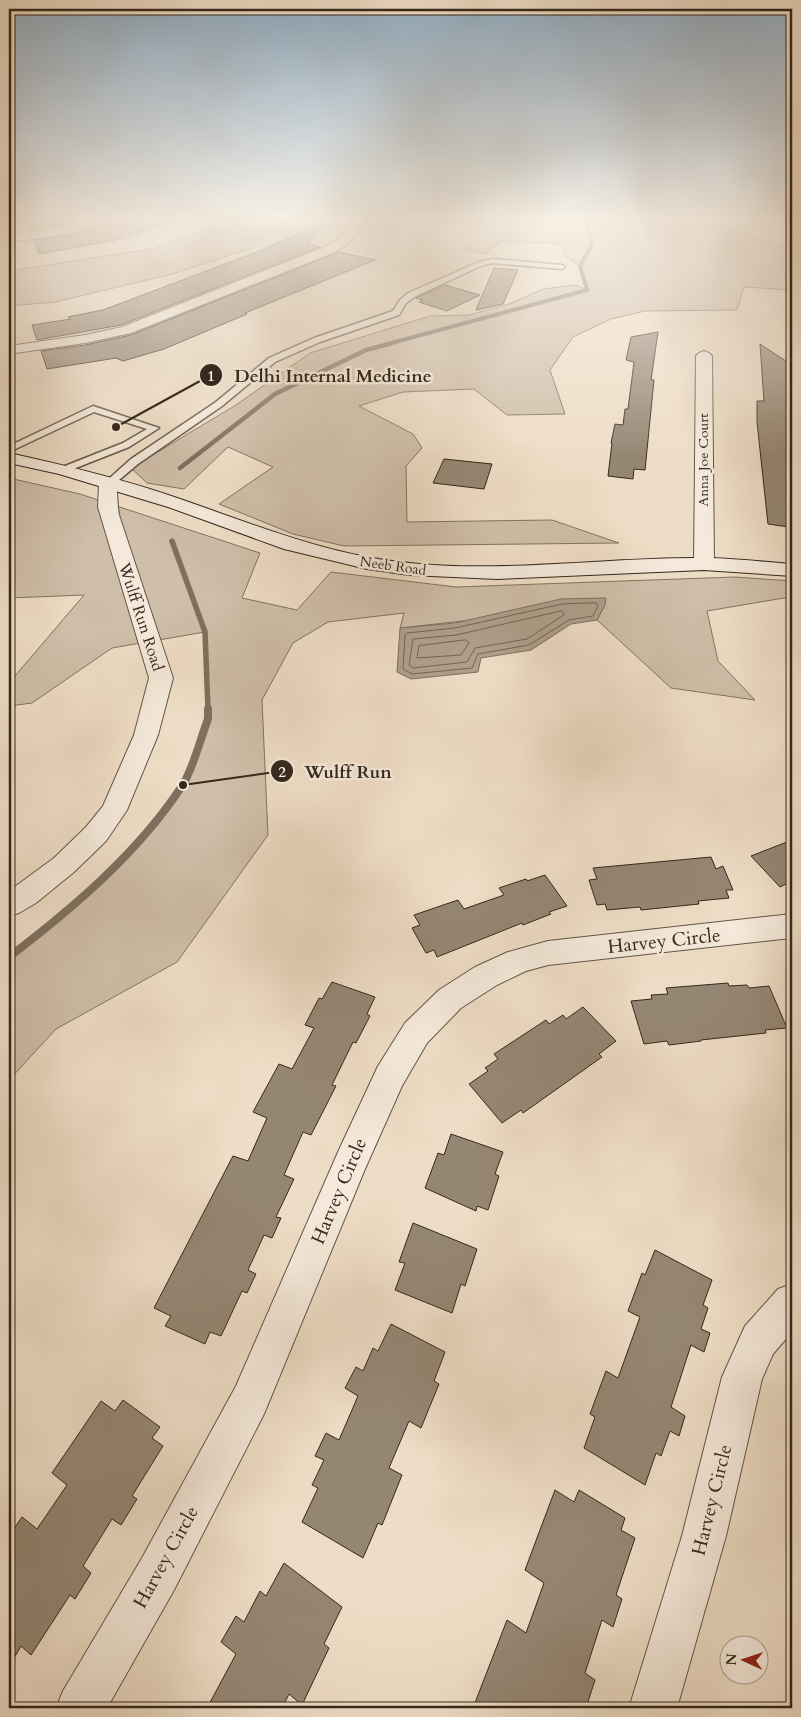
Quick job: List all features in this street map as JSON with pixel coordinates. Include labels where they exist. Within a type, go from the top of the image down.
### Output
[{"type":"street","points":[[9,350],[104,335],[141,325],[208,298]]},
{"type":"street","name":"Anna Joe Court","points":[[704,356],[704,564]]},
{"type":"street","name":"Neeb Road","points":[[9,458],[63,470],[176,503],[291,545],[359,562],[409,569],[497,573],[704,564],[792,570]]},
{"type":"street","name":"Wulff Run Road","points":[[9,906],[64,865],[96,834],[114,810],[146,735],[161,678],[107,508],[108,484]]},
{"type":"street","name":"Harvey Circle","points":[[80,1708],[158,1574],[250,1400],[354,1156],[390,1077],[421,1027],[436,1011],[455,996],[486,976],[519,961],[548,953],[792,926]]},
{"type":"street","name":"Harvey Circle","points":[[653,1708],[704,1536],[742,1377],[759,1340],[792,1303]]},
{"type":"lane","points":[[108,484],[123,469],[219,404],[257,370],[272,360],[304,345],[396,313],[408,298]]},
{"type":"lane","points":[[9,449],[93,409],[154,428],[126,445],[63,470]]},
{"type":"shaded area","points":[[9,298],[71,298],[55,302],[9,306]]},
{"type":"shaded area","points":[[522,298],[741,298],[737,310],[645,311],[611,319],[573,337],[550,370],[565,414],[507,415],[474,389],[403,392],[359,406],[413,434],[422,448],[406,466],[407,522],[552,520],[619,543],[344,546],[293,534],[219,504],[273,467],[228,447],[184,489],[147,483],[131,468],[236,405],[310,353],[430,316],[469,315],[509,304]]},
{"type":"shaded area","points":[[9,478],[80,494],[260,553],[242,598],[297,610],[331,572],[456,587],[735,577],[792,581],[792,599],[784,598],[707,611],[718,661],[755,700],[671,688],[597,620],[605,605],[400,628],[404,613],[328,622],[293,643],[262,700],[268,835],[177,962],[56,1029],[9,1080],[9,957],[53,923],[130,852],[183,785],[208,719],[205,632],[112,648],[32,703],[9,706],[9,683],[84,595],[9,598]]},
{"type":"water","points":[[606,598],[605,605],[597,620],[571,624],[531,650],[481,658],[478,672],[411,679],[397,672],[400,628],[455,623],[561,599]]},
{"type":"building","points":[[135,298],[190,298],[121,325],[37,340],[32,325],[71,319],[68,317],[103,310]]},
{"type":"building","points":[[223,298],[281,298],[164,349],[123,361],[116,358],[47,369],[41,351],[85,345],[131,335]]},
{"type":"building","points":[[416,298],[474,298],[447,311],[419,302],[423,300]]},
{"type":"building","points":[[481,298],[506,298],[503,304],[476,310]]},
{"type":"building","points":[[658,332],[651,380],[654,380],[645,470],[634,469],[633,479],[608,476],[615,424],[623,425],[625,409],[628,409],[634,362],[626,360],[631,337]]},
{"type":"building","points":[[760,344],[792,365],[792,509],[787,508],[789,527],[768,524],[757,422],[757,401],[764,401]]},
{"type":"building","points":[[444,459],[492,464],[484,489],[433,483]]},
{"type":"building","points":[[792,840],[792,881],[780,887],[751,856]]},
{"type":"building","points":[[711,857],[716,869],[723,866],[733,890],[726,890],[729,898],[698,901],[699,904],[641,910],[640,907],[607,910],[605,904],[597,905],[589,880],[597,879],[593,868]]},
{"type":"building","points":[[545,875],[567,906],[549,912],[551,914],[523,925],[522,923],[437,957],[434,950],[426,953],[412,928],[420,925],[414,915],[458,900],[464,909],[504,895],[499,888]]},
{"type":"building","points":[[332,982],[375,997],[367,1014],[370,1016],[356,1043],[353,1042],[332,1085],[336,1086],[311,1135],[303,1132],[284,1175],[294,1179],[276,1217],[281,1218],[272,1238],[264,1235],[248,1270],[256,1274],[247,1293],[242,1291],[221,1336],[210,1332],[205,1344],[165,1326],[171,1316],[154,1308],[233,1156],[248,1161],[267,1118],[253,1112],[279,1064],[292,1069],[314,1028],[305,1025],[319,998],[322,999]]},
{"type":"building","points":[[728,983],[729,986],[747,985],[749,988],[769,986],[787,1028],[765,1030],[766,1033],[669,1045],[667,1041],[644,1044],[631,1001],[652,999],[651,995],[668,994],[666,988]]},
{"type":"building","points":[[583,1007],[616,1041],[599,1054],[602,1057],[523,1113],[521,1110],[502,1123],[469,1084],[488,1071],[485,1068],[498,1059],[494,1054],[546,1020],[549,1024],[563,1015],[566,1019]]},
{"type":"building","points":[[451,1134],[503,1152],[495,1174],[499,1176],[488,1210],[477,1206],[476,1211],[425,1188],[438,1153],[444,1155]]},
{"type":"building","points":[[413,1223],[477,1249],[465,1286],[461,1284],[452,1313],[395,1290],[405,1263],[399,1262]]},
{"type":"building","points":[[655,1250],[712,1280],[703,1305],[708,1308],[701,1329],[710,1333],[704,1352],[691,1345],[671,1407],[685,1416],[679,1436],[670,1431],[661,1456],[656,1453],[645,1485],[584,1448],[595,1417],[590,1414],[606,1371],[618,1378],[640,1317],[628,1311],[642,1273],[645,1275]]},
{"type":"building","points":[[391,1324],[445,1352],[434,1381],[439,1384],[421,1428],[409,1421],[389,1468],[402,1475],[382,1525],[378,1523],[363,1558],[302,1522],[318,1488],[312,1485],[324,1460],[315,1456],[326,1433],[339,1440],[358,1396],[345,1388],[356,1367],[363,1371],[373,1348],[378,1351]]},
{"type":"building","points":[[123,1400],[160,1427],[152,1438],[163,1446],[132,1496],[137,1499],[121,1525],[112,1519],[83,1566],[91,1573],[75,1599],[70,1595],[31,1655],[21,1646],[9,1667],[9,1536],[22,1517],[37,1529],[67,1485],[52,1473],[101,1401],[115,1411]]},
{"type":"building","points":[[555,1490],[574,1502],[579,1490],[625,1518],[621,1530],[635,1538],[616,1595],[622,1599],[613,1627],[602,1620],[585,1673],[595,1680],[586,1708],[473,1708],[507,1620],[526,1633],[544,1583],[525,1570]]},
{"type":"building","points":[[284,1563],[342,1607],[324,1644],[329,1648],[302,1705],[289,1694],[282,1708],[207,1708],[236,1654],[221,1642],[236,1616],[244,1622],[260,1591],[266,1596]]},
{"type":"waterway","points":[[384,345],[557,298]]},
{"type":"waterway","points":[[180,468],[275,394],[366,350],[389,344]]},
{"type":"waterway","points":[[172,541],[205,632],[208,710]]},
{"type":"waterway","points":[[9,957],[103,879],[145,835],[186,780],[208,719],[208,710]]},
{"type":"place","name":"Delhi Internal Medicine","points":[[116,427]]},
{"type":"place","name":"Wulff Run","points":[[183,785]]}]
